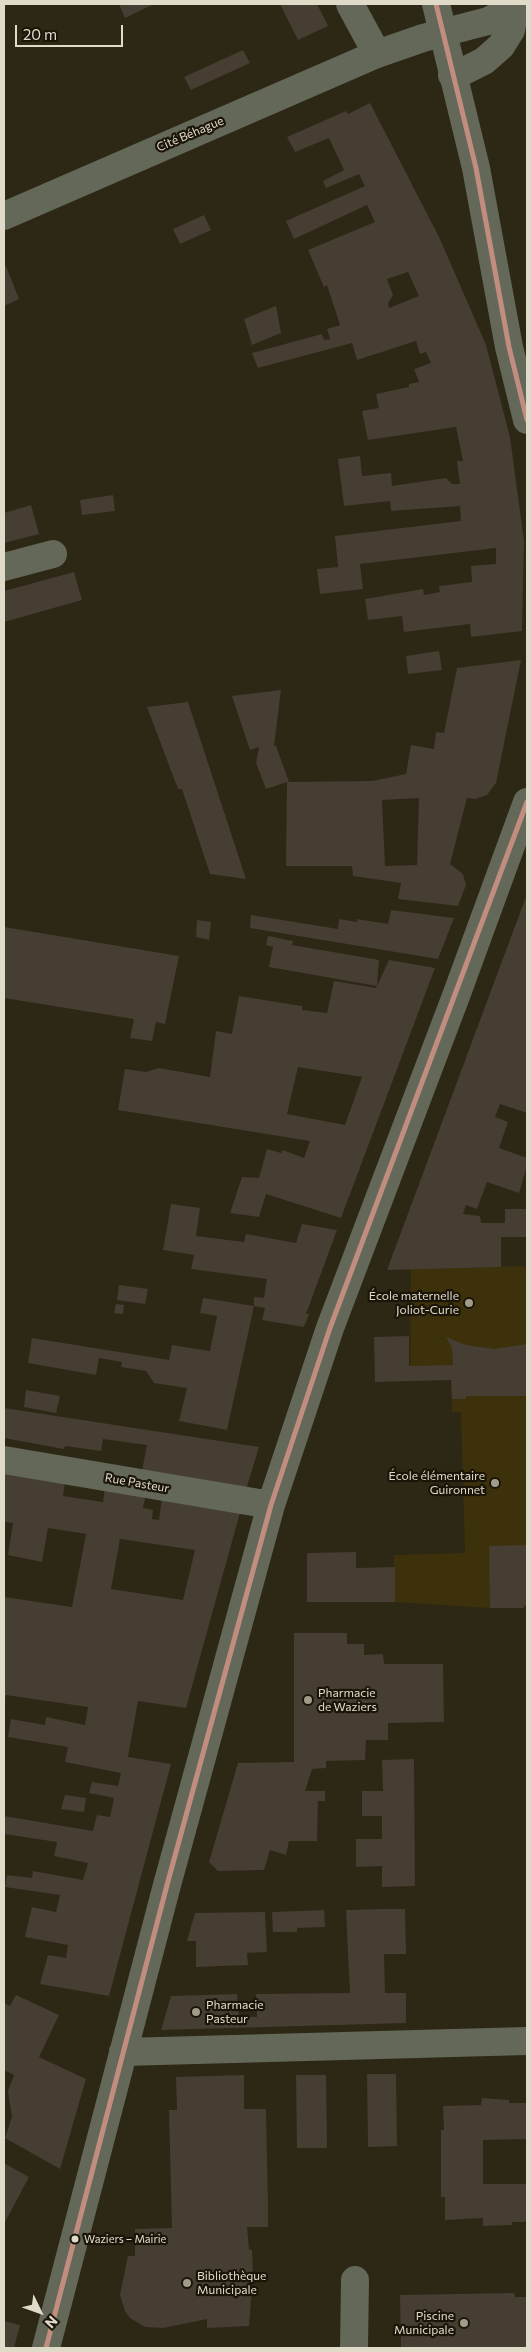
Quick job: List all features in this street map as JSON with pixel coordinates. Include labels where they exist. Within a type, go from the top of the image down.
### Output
[{"type":"street","points":[[350,4],[377,54]]},
{"type":"street","points":[[436,4],[480,186],[509,347],[527,420]]},
{"type":"street","name":"Cité Béhague","points":[[4,216],[377,54],[400,45],[496,18],[510,4]]},
{"type":"street","points":[[452,75],[484,61],[501,46],[511,30],[516,4]]},
{"type":"street","points":[[498,284],[527,362]]},
{"type":"street","points":[[4,567],[53,554]]},
{"type":"street","points":[[46,2348],[123,2052],[272,1505],[336,1310],[456,996],[527,802]]},
{"type":"street","name":"Rue Pasteur","points":[[4,1460],[272,1505]]},
{"type":"street","points":[[123,2052],[527,2041]]},
{"type":"street","points":[[354,2348],[355,2280]]},
{"type":"shaded area","points":[[527,1266],[527,1607],[490,1608],[395,1602],[394,1555],[465,1553],[461,1412],[452,1412],[451,1380],[410,1381],[411,1269]]},
{"type":"building","points":[[119,4],[154,4],[125,18]]},
{"type":"building","points":[[280,4],[317,4],[328,26],[298,40]]},
{"type":"building","points":[[243,50],[250,63],[191,90],[184,77]]},
{"type":"building","points":[[370,103],[440,239],[486,345],[510,437],[524,541],[522,631],[471,637],[470,624],[404,632],[402,616],[368,620],[365,599],[423,589],[424,595],[440,592],[439,586],[472,582],[471,566],[496,564],[496,548],[360,564],[363,589],[320,594],[317,569],[338,567],[335,536],[461,521],[460,506],[391,511],[390,501],[344,506],[338,459],[360,456],[362,476],[391,473],[392,486],[446,478],[452,484],[460,484],[457,461],[463,461],[456,427],[368,440],[362,411],[379,408],[376,394],[409,387],[409,384],[419,382],[414,369],[431,363],[426,352],[420,354],[416,341],[357,360],[352,343],[258,368],[252,353],[322,334],[324,340],[330,339],[327,329],[340,325],[327,285],[324,287],[308,250],[375,222],[367,205],[294,239],[286,221],[365,186],[359,174],[326,188],[323,181],[344,170],[329,138],[295,152],[287,137],[346,111],[348,114]],"holes":[[[408,272],[419,296],[389,308],[388,303],[393,295],[387,279]]]},
{"type":"building","points":[[204,215],[211,230],[180,244],[173,229]]},
{"type":"building","points":[[6,266],[19,299],[4,306],[4,267]]},
{"type":"building","points":[[276,306],[281,333],[252,345],[244,319]]},
{"type":"building","points":[[113,495],[115,511],[82,515],[80,500]]},
{"type":"building","points":[[31,505],[39,534],[4,543],[4,513]]},
{"type":"building","points":[[74,572],[82,600],[4,622],[4,591]]},
{"type":"building","points":[[439,651],[442,670],[408,674],[406,656]]},
{"type":"building","points":[[521,660],[496,783],[487,795],[475,799],[467,798],[450,864],[463,874],[466,885],[458,906],[398,899],[401,883],[353,876],[352,866],[286,866],[287,782],[266,789],[256,763],[259,747],[250,750],[232,696],[281,690],[274,746],[276,746],[289,782],[372,781],[406,774],[411,745],[434,749],[436,732],[444,733],[457,668]],"holes":[[[419,798],[417,865],[385,866],[382,800]]]},
{"type":"building","points":[[188,702],[246,879],[210,874],[182,789],[178,789],[147,707]]},
{"type":"building","points":[[527,894],[527,1113],[500,1104],[495,1117],[508,1122],[499,1148],[527,1158],[527,1166],[519,1193],[487,1182],[477,1209],[466,1205],[463,1214],[480,1216],[481,1223],[505,1223],[505,1209],[527,1209],[527,1237],[501,1237],[501,1267],[387,1270]]},
{"type":"building","points":[[391,910],[454,918],[438,959],[250,928],[251,915],[338,929],[339,919],[357,922],[357,919],[388,924]]},
{"type":"building","points":[[197,920],[211,922],[209,940],[196,937]]},
{"type":"building","points":[[4,927],[179,956],[165,1024],[156,1022],[152,1041],[130,1038],[134,1019],[4,998]]},
{"type":"building","points":[[268,936],[293,941],[292,945],[379,960],[377,986],[269,967],[273,947],[266,945]]},
{"type":"building","points":[[389,960],[435,968],[341,1218],[266,1194],[259,1217],[230,1213],[242,1177],[259,1178],[267,1149],[281,1153],[283,1150],[304,1158],[310,1141],[118,1110],[125,1069],[146,1072],[159,1068],[210,1077],[216,1031],[232,1034],[239,996],[302,1006],[302,1010],[327,1013],[334,981],[376,988]],"holes":[[[298,1067],[362,1077],[345,1125],[287,1114]]]},
{"type":"building","points":[[171,1204],[200,1208],[196,1236],[244,1242],[246,1234],[296,1243],[302,1224],[337,1230],[306,1314],[309,1314],[304,1327],[262,1320],[265,1308],[254,1306],[254,1297],[264,1298],[267,1279],[191,1269],[194,1255],[163,1250]]},
{"type":"building","points":[[119,1285],[148,1289],[145,1304],[117,1300]]},
{"type":"building","points":[[203,1298],[254,1306],[227,1430],[179,1421],[187,1388],[154,1383],[146,1371],[121,1367],[122,1362],[99,1358],[96,1375],[28,1363],[32,1338],[169,1360],[172,1345],[210,1351],[217,1316],[200,1313]]},
{"type":"building","points":[[116,1304],[124,1305],[123,1314],[114,1313]]},
{"type":"building","points":[[409,1336],[409,1366],[453,1365],[452,1348],[446,1337],[466,1345],[494,1349],[527,1344],[527,1396],[466,1396],[466,1399],[452,1399],[451,1380],[375,1382],[374,1337]]},
{"type":"building","points":[[26,1390],[60,1396],[56,1413],[24,1407]]},
{"type":"building","points":[[4,1408],[259,1447],[245,1493],[141,1476],[147,1445],[103,1439],[101,1451],[65,1446],[64,1449],[4,1438]]},
{"type":"building","points":[[4,1472],[65,1481],[63,1496],[103,1502],[105,1487],[146,1494],[143,1508],[153,1510],[152,1519],[159,1520],[162,1497],[241,1509],[186,1708],[138,1701],[128,1757],[171,1764],[109,1996],[40,1984],[48,1955],[66,1958],[68,1945],[25,1937],[32,1907],[56,1912],[60,1895],[5,1887],[7,1875],[32,1878],[33,1871],[83,1880],[88,1863],[54,1856],[57,1842],[4,1834],[4,1816],[93,1831],[97,1815],[110,1817],[114,1798],[89,1793],[92,1782],[118,1786],[121,1773],[65,1762],[68,1747],[8,1737],[11,1719],[45,1725],[46,1717],[85,1725],[88,1707],[6,1695],[4,1702],[4,1597],[72,1607],[86,1534],[48,1528],[42,1562],[8,1555],[13,1523],[4,1522]],"holes":[[[120,1539],[195,1550],[183,1600],[111,1589]]]},
{"type":"building","points":[[527,1545],[527,1605],[524,1605],[524,1608],[490,1608],[489,1546]]},
{"type":"building","points":[[356,1552],[356,1568],[395,1567],[395,1602],[307,1602],[307,1553]]},
{"type":"building","points":[[294,1633],[347,1633],[347,1644],[364,1644],[364,1655],[383,1654],[384,1664],[443,1664],[444,1722],[388,1723],[388,1740],[366,1740],[365,1760],[326,1761],[326,1768],[312,1769],[305,1791],[325,1791],[325,1801],[318,1801],[317,1841],[289,1841],[286,1855],[270,1850],[264,1870],[218,1871],[209,1862],[238,1763],[294,1762]]},
{"type":"building","points":[[414,1759],[415,1886],[382,1887],[382,1866],[356,1867],[356,1839],[382,1839],[382,1816],[362,1816],[362,1791],[383,1791],[382,1760]]},
{"type":"building","points":[[65,1795],[86,1798],[84,1812],[61,1809]]},
{"type":"building","points":[[405,1909],[406,1954],[384,1954],[385,1993],[406,1993],[406,2023],[161,2030],[171,1996],[237,1994],[239,2017],[257,2017],[256,1994],[350,1993],[346,1910]]},
{"type":"building","points":[[324,1910],[325,1927],[297,1928],[297,1932],[273,1932],[272,1912]]},
{"type":"building","points":[[265,1912],[267,1952],[247,1953],[248,1965],[196,1967],[196,1941],[187,1941],[195,1913]]},
{"type":"building","points":[[16,1995],[59,2015],[39,2057],[86,2079],[60,2169],[5,2138],[12,2117],[8,2091],[14,2075],[4,2070],[4,2003],[10,2006]]},
{"type":"building","points":[[367,2074],[396,2074],[397,2146],[368,2147]]},
{"type":"building","points":[[244,2075],[244,2109],[266,2109],[268,2205],[268,2227],[247,2227],[249,2249],[252,2250],[253,2274],[249,2326],[207,2328],[207,2319],[163,2328],[145,2327],[130,2318],[125,2311],[120,2295],[128,2256],[135,2256],[135,2229],[172,2228],[169,2110],[177,2110],[176,2077]]},
{"type":"building","points":[[296,2075],[326,2075],[327,2148],[297,2148]]},
{"type":"building","points":[[482,2098],[509,2100],[509,2103],[527,2103],[527,2139],[483,2140],[483,2184],[527,2184],[527,2222],[512,2222],[512,2225],[483,2226],[483,2218],[445,2220],[445,2197],[441,2197],[441,2130],[444,2130],[443,2106],[481,2105]]},
{"type":"building","points":[[4,2163],[29,2177],[4,2224]]},
{"type":"building","name":"Piscine Municipale","points":[[514,2293],[515,2297],[527,2297],[527,2348],[401,2348],[400,2295]]},
{"type":"building","points":[[4,2321],[20,2325],[14,2348],[4,2348]]},
{"type":"transit line","points":[[436,4],[476,168],[509,347],[527,420]]},
{"type":"transit line","points":[[46,2348],[167,1885],[271,1505],[330,1328],[527,802]]},
{"type":"place","name":"École maternelle Joliot-Curie","points":[[469,1303]]},
{"type":"place","name":"École élémentaire Guironnet","points":[[495,1483]]},
{"type":"place","name":"Pharmacie de Waziers","points":[[308,1700]]},
{"type":"place","name":"Pharmacie Pasteur","points":[[196,2012]]},
{"type":"place","name":"Waziers – Mairie","points":[[75,2239]]},
{"type":"place","name":"Bibliothèque Municipale","points":[[187,2283]]},
{"type":"place","name":"Piscine Municipale","points":[[464,2323]]}]
